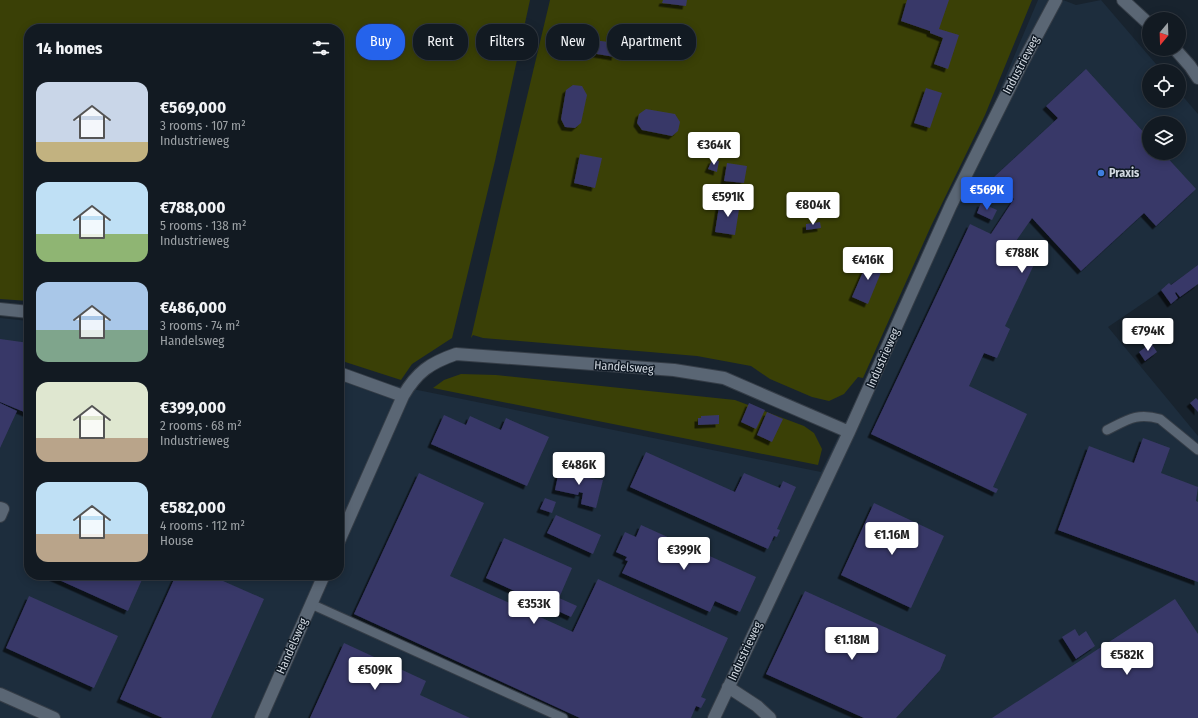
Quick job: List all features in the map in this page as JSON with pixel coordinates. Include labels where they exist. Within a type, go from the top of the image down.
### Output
[{"type":"street","name":"Industrieweg","points":[[714,718],[850,432],[951,205],[1019,69],[1056,0]]},
{"type":"street","points":[[1123,0],[1142,18]]},
{"type":"street","points":[[1181,56],[1198,78]]},
{"type":"street","points":[[0,309],[24,311]]},
{"type":"street","name":"Handelsweg","points":[[344,529],[403,396],[411,382],[422,370],[438,360],[456,354],[674,370],[724,378],[850,432]]},
{"type":"street","points":[[344,375],[403,396]]},
{"type":"street","points":[[0,508],[3,509],[0,516]]},
{"type":"street","name":"Handelsweg","points":[[261,718],[322,580]]},
{"type":"street","points":[[728,687],[757,706],[770,718]]},
{"type":"street","points":[[0,694],[54,718]]},
{"type":"lane","points":[[1107,430],[1133,417],[1143,415],[1160,419],[1198,450]]},
{"type":"lane","points":[[311,604],[563,718]]},
{"type":"shaded area","points":[[1038,0],[1063,0],[1076,5],[1101,0],[1142,48],[1142,56],[1149,56],[1156,64],[1142,64],[1142,108],[1186,108],[1186,100],[1198,114],[1198,266],[1108,327],[1198,436],[1198,718],[0,718],[0,318],[24,320],[24,580],[344,580],[344,372],[388,384],[821,472],[951,205]]},
{"type":"green space","points":[[0,0],[530,0],[525,24],[476,24],[476,60],[517,60],[495,161],[452,338],[412,364],[401,380],[344,362],[344,24],[24,24],[24,301],[0,299]]},
{"type":"green space","points":[[550,0],[1032,0],[985,115],[931,226],[863,378],[858,377],[844,394],[829,401],[812,397],[770,379],[751,366],[697,356],[483,338],[473,335],[471,338],[536,60],[538,60],[538,50]]},
{"type":"green space","points":[[461,374],[496,375],[735,400],[804,426],[814,433],[822,449],[818,465],[433,388],[444,380]]},
{"type":"building","points":[[663,0],[687,0],[686,6],[662,3]]},
{"type":"building","points":[[907,0],[949,0],[939,29],[959,35],[948,69],[934,64],[943,38],[930,33],[930,31],[901,21]]},
{"type":"building","points":[[599,41],[607,42],[607,56],[599,54]]},
{"type":"building","points":[[1086,69],[1142,131],[1142,160],[1169,160],[1196,189],[1156,226],[1144,213],[1081,271],[1032,218],[1014,244],[1038,256],[1005,326],[1010,329],[997,358],[984,353],[969,386],[1027,414],[993,487],[998,489],[996,493],[871,434],[970,224],[991,234],[1014,199],[994,177],[1058,118],[1046,106]]},
{"type":"building","points":[[573,85],[582,86],[587,95],[581,123],[575,128],[565,127],[561,119],[566,90]]},
{"type":"building","points":[[926,88],[942,93],[930,128],[914,123]]},
{"type":"building","points":[[646,109],[675,114],[680,122],[678,131],[672,136],[642,130],[637,123],[639,114]]},
{"type":"building","points":[[580,154],[602,158],[595,188],[574,183]]},
{"type":"building","points":[[712,160],[719,161],[717,172],[708,169]]},
{"type":"building","points":[[727,163],[747,166],[744,183],[724,181]]},
{"type":"building","points":[[720,200],[740,203],[735,235],[715,232]]},
{"type":"building","points":[[981,203],[997,210],[992,220],[977,213]]},
{"type":"building","points":[[820,222],[821,228],[806,230],[806,224]]},
{"type":"building","points":[[869,258],[884,265],[868,304],[852,297]]},
{"type":"building","points":[[1198,265],[1198,284],[1180,297],[1176,292],[1175,293],[1178,298],[1171,304],[1161,290],[1169,283],[1171,285]]},
{"type":"building","points":[[0,339],[24,342],[24,412],[0,402]]},
{"type":"building","points":[[1151,343],[1157,352],[1145,361],[1139,352]]},
{"type":"building","points":[[1196,398],[1198,400],[1198,412],[1190,403]]},
{"type":"building","points":[[0,403],[17,411],[0,448]]},
{"type":"building","points":[[749,403],[765,410],[756,429],[741,422]]},
{"type":"building","points":[[767,412],[783,419],[772,442],[757,435]]},
{"type":"building","points":[[444,415],[466,425],[470,416],[501,430],[506,418],[549,437],[527,486],[431,444]]},
{"type":"building","points":[[719,415],[719,424],[698,425],[698,418],[701,418],[701,416]]},
{"type":"building","points":[[1143,438],[1170,448],[1161,473],[1198,487],[1196,501],[1198,502],[1198,582],[1058,530],[1089,446],[1134,463]]},
{"type":"building","points":[[646,452],[735,492],[744,473],[780,488],[783,481],[796,487],[777,529],[780,530],[777,537],[774,536],[768,549],[630,487]]},
{"type":"building","points":[[560,466],[584,471],[582,477],[603,480],[596,508],[581,504],[583,493],[579,492],[578,495],[555,490]]},
{"type":"building","points":[[419,473],[484,503],[450,576],[573,632],[598,579],[728,638],[701,697],[706,699],[701,708],[696,706],[691,718],[580,718],[354,614]]},
{"type":"building","points":[[545,498],[556,502],[552,513],[540,509]]},
{"type":"building","points":[[874,503],[944,536],[911,608],[841,575]]},
{"type":"building","points":[[556,515],[601,535],[593,554],[547,533]]},
{"type":"building","points":[[641,525],[756,577],[740,612],[715,601],[710,612],[622,573],[628,561],[625,560],[627,557],[616,552],[625,532],[636,537]]},
{"type":"building","points":[[504,538],[572,568],[559,598],[577,606],[571,617],[486,578]]},
{"type":"building","points":[[59,580],[142,580],[128,611]]},
{"type":"building","points":[[174,580],[224,580],[264,599],[211,718],[163,718],[120,699]]},
{"type":"building","points":[[805,591],[946,655],[940,670],[896,718],[864,718],[766,674]]},
{"type":"building","points":[[29,596],[118,636],[94,688],[6,648]]},
{"type":"building","points":[[1175,599],[1198,634],[1198,718],[992,718]]},
{"type":"building","points":[[1075,629],[1079,636],[1086,631],[1095,646],[1076,659],[1062,637]]},
{"type":"building","points":[[344,643],[426,681],[420,695],[470,718],[310,718]]},
{"type":"place","name":"Praxis","points":[[1101,173]]}]
